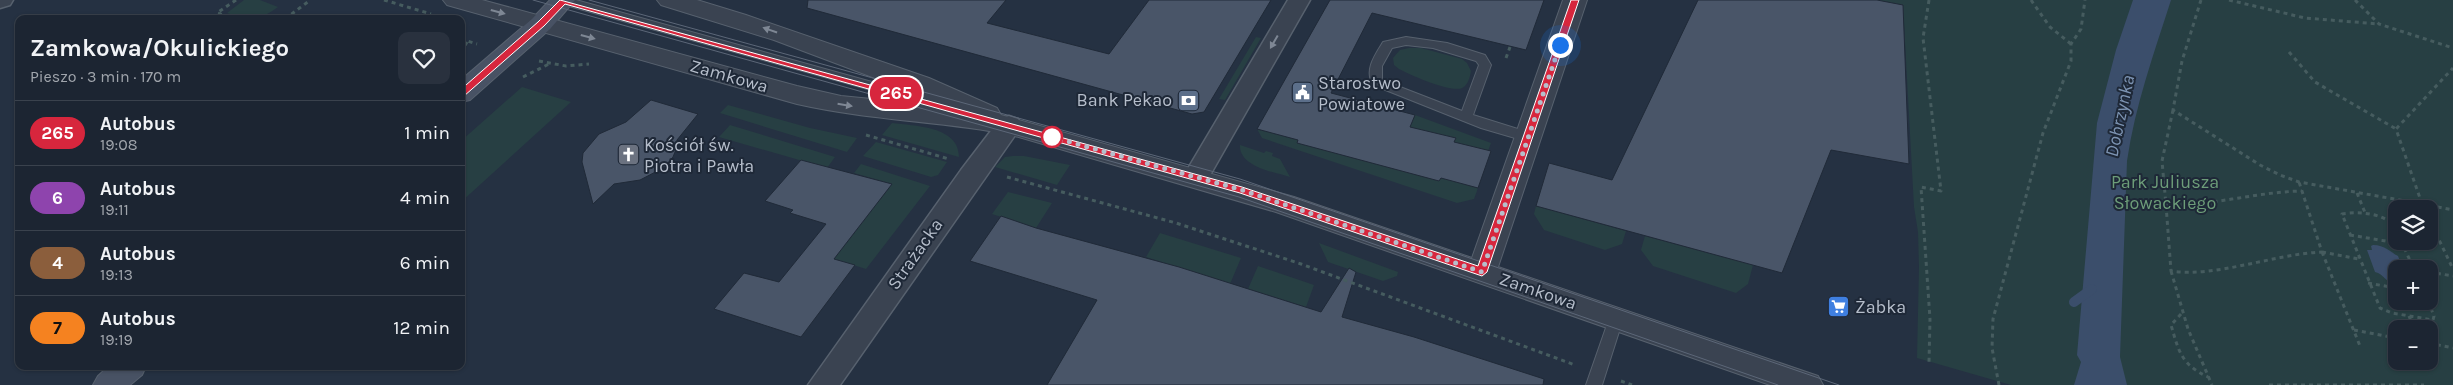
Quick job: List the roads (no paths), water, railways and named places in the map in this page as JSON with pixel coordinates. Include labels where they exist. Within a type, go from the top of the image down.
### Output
[{"type":"main road","points":[[465,90],[541,24],[563,0]]},
{"type":"main road","points":[[110,385],[127,370]]},
{"type":"street","name":"Zamkowa","points":[[669,0],[761,27],[924,85],[961,100],[1009,124]]},
{"type":"street","points":[[1196,177],[1298,0]]},
{"type":"street","points":[[1482,272],[1575,0]]},
{"type":"street","name":"Zamkowa","points":[[448,8],[541,24],[797,95],[841,105],[970,118],[1009,124],[1284,204],[1806,385]]},
{"type":"street","name":"Strażacka","points":[[823,385],[1009,124]]},
{"type":"lane","points":[[563,0],[1009,124]]},
{"type":"lane","points":[[1466,117],[1485,66],[1481,58],[1417,42],[1397,41],[1387,45],[1376,66],[1375,77],[1377,82],[1383,86],[1466,117],[1528,137]]},
{"type":"lane","points":[[1596,379],[1616,319]]},
{"type":"water","name":"Dobrzynka","points":[[2133,0],[2171,0],[2140,100],[2127,161],[2120,357],[2127,385],[2074,385],[2081,362],[2077,355],[2097,123],[2116,50]]},
{"type":"water","points":[[2371,246],[2384,247],[2398,256],[2400,260],[2388,260],[2388,280],[2375,272],[2367,250],[2372,250]]},
{"type":"waterway","points":[[2074,302],[2092,289]]},
{"type":"tram line","points":[[533,0],[1239,197],[1778,385]]},
{"type":"tram line","points":[[589,0],[1240,179],[1839,385]]},
{"type":"place","name":"Starostwo Powiatowe","points":[[1302,93]]},
{"type":"place","name":"Bank Pekao","points":[[1188,100]]},
{"type":"place","name":"Kościół św. Piotra i Pawła","points":[[628,155]]},
{"type":"place","name":"Żabka","points":[[1839,307]]},
{"type":"park label","name":"Park Juliusza Słowackiego","points":[[2165,192]]}]
